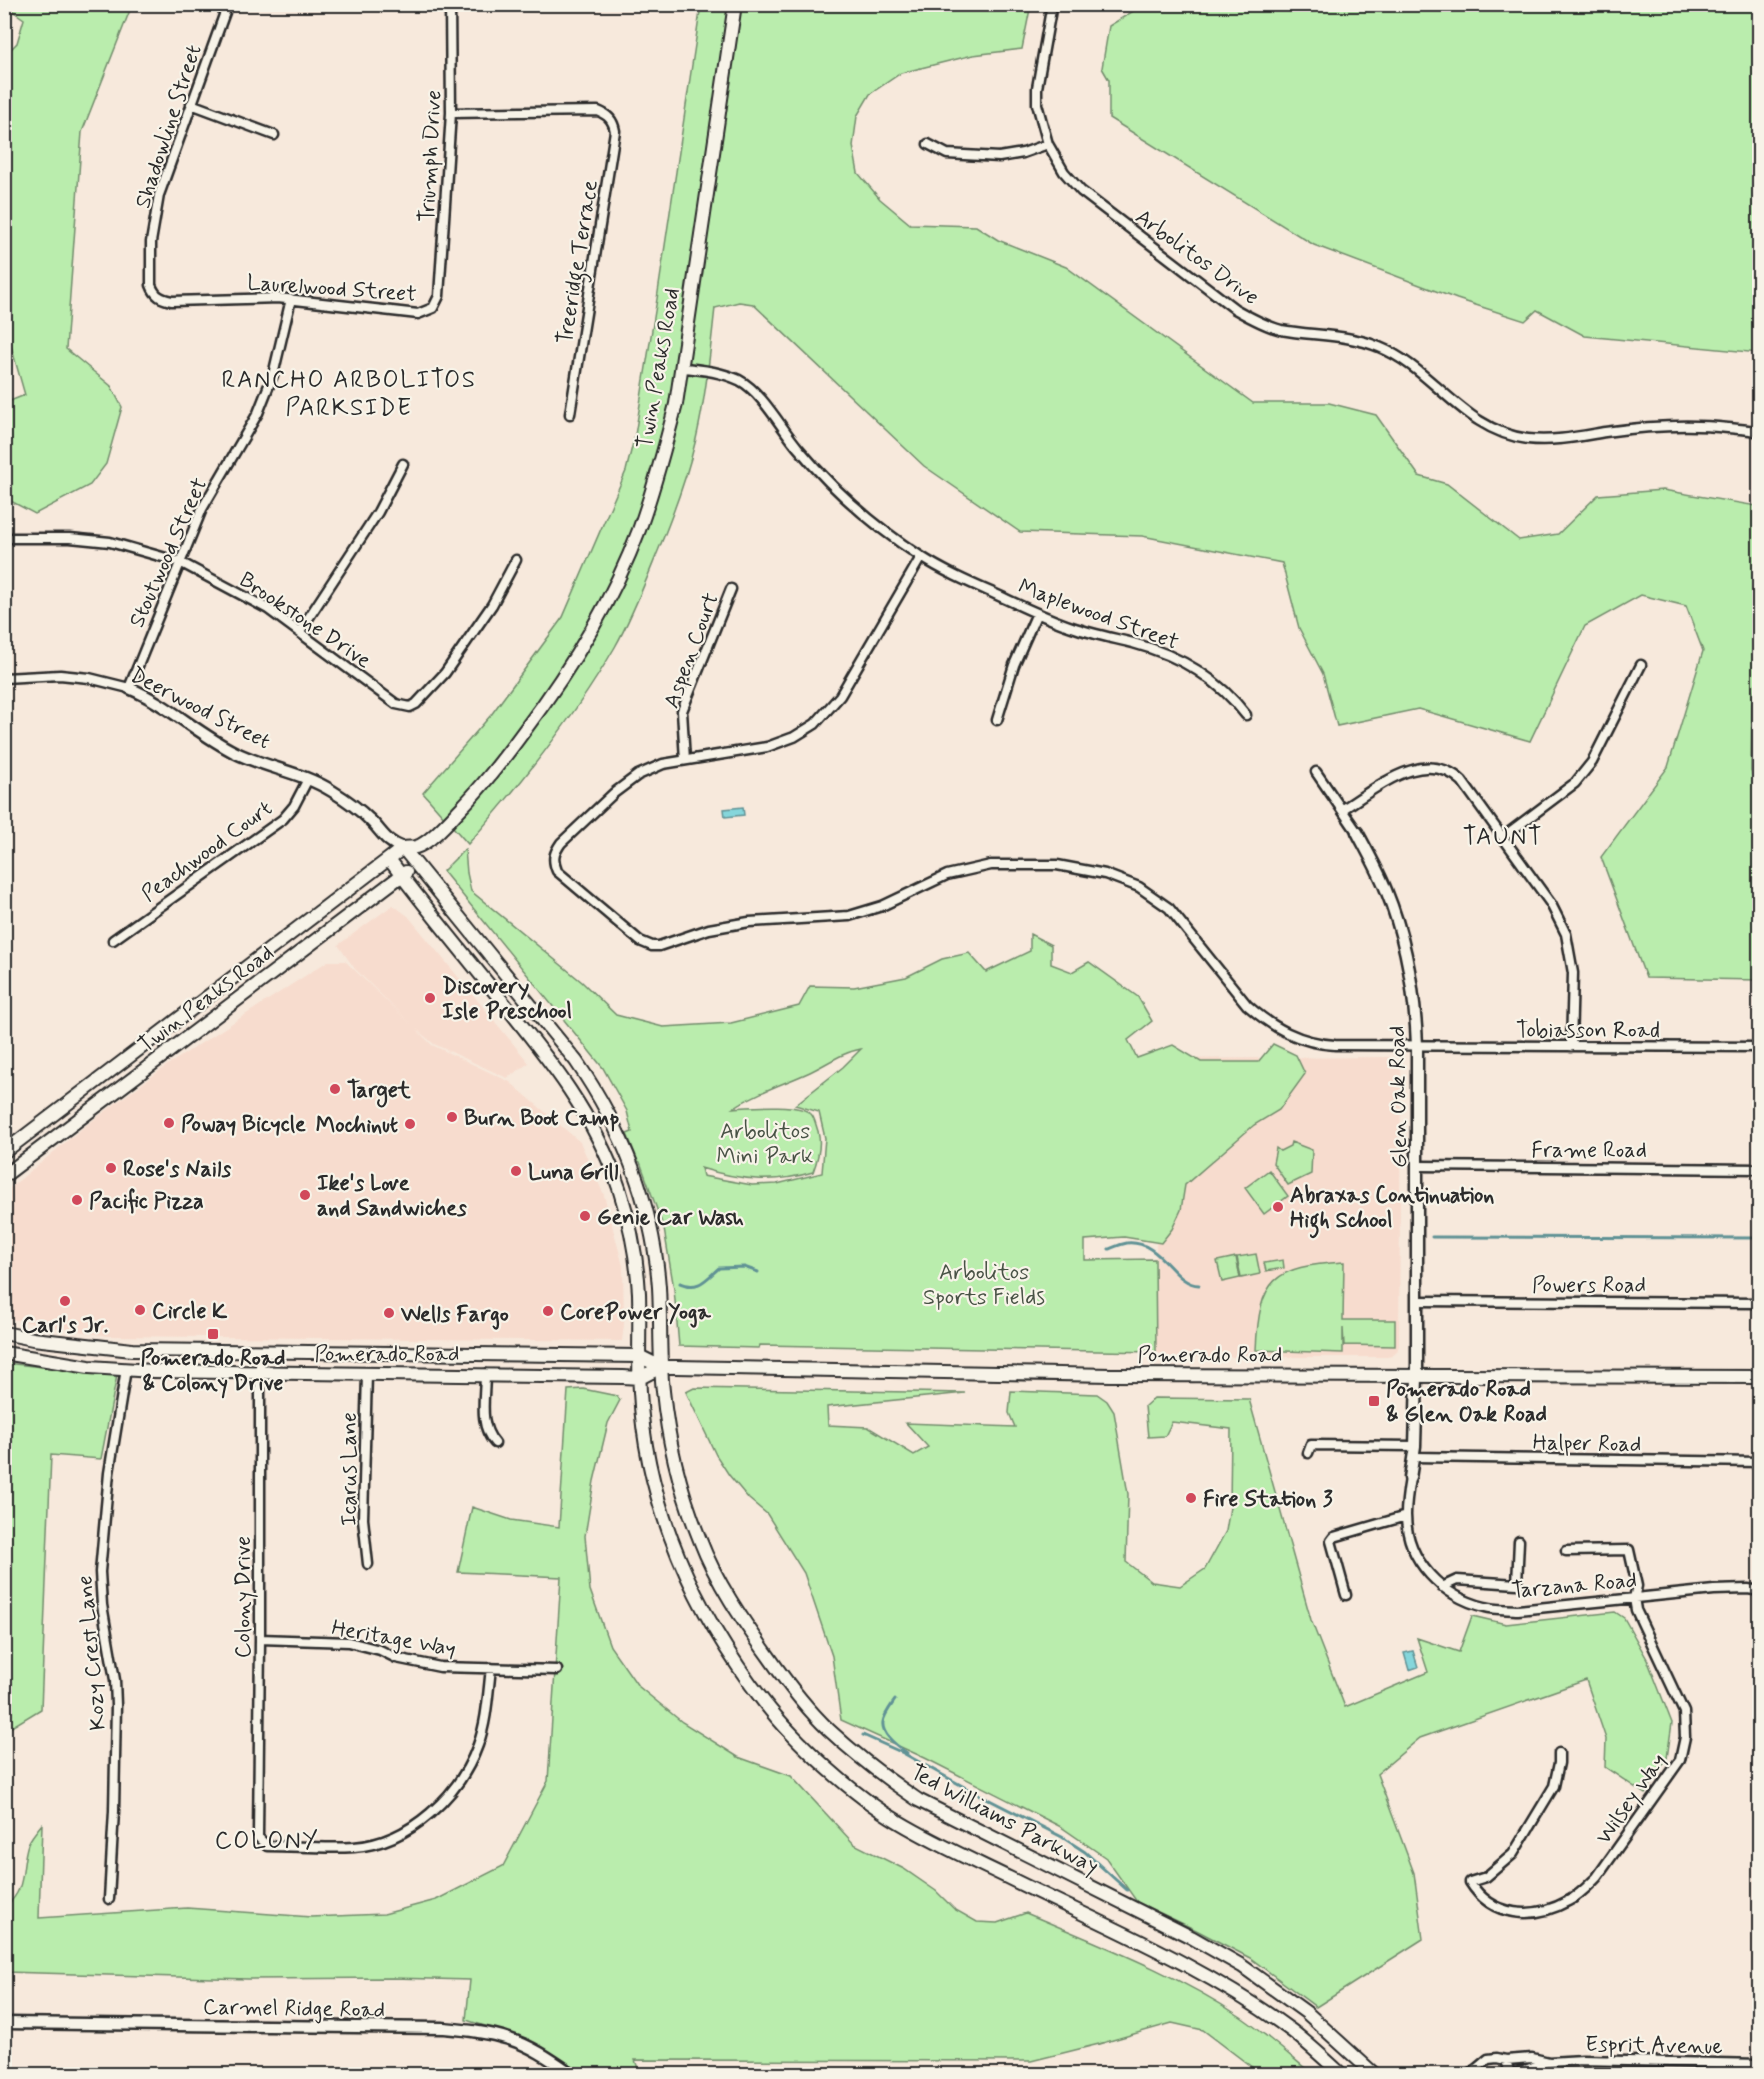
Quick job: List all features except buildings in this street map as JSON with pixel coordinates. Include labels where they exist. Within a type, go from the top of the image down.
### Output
[{"type":"main road","name":"Twin Peaks Road","points":[[4,1152],[388,859],[397,846],[418,846],[435,833],[473,796],[558,686],[608,599],[638,531],[663,456],[676,404],[735,4]]},
{"type":"main road","name":"Ted Williams Parkway","points":[[397,846],[416,865],[576,1061],[596,1092],[617,1132],[640,1187],[649,1224],[659,1288],[661,1367],[670,1443],[700,1542],[715,1573],[749,1630],[788,1684],[829,1730],[881,1775],[918,1800],[1191,1937],[1242,1966],[1307,2013],[1374,2074]]},
{"type":"main road","points":[[416,865],[418,846]]},
{"type":"main road","points":[[388,859],[554,1065],[594,1129],[619,1188],[633,1243],[639,1292],[639,1356],[645,1448],[670,1536],[694,1594],[724,1647],[766,1705],[811,1753],[854,1790],[895,1820],[944,1847],[1160,1952],[1227,1988],[1293,2031],[1341,2074]]},
{"type":"main road","name":"Twin Peaks Road","points":[[4,1176],[416,865]]},
{"type":"main road","points":[[113,1093],[109,1086],[111,1080],[181,1026],[200,1008],[208,996]]},
{"type":"main road","name":"Pomerado Road","points":[[4,1333],[33,1339],[132,1350],[639,1356],[661,1367],[1111,1375],[1760,1377]]},
{"type":"main road","name":"Pomerado Road","points":[[4,1353],[52,1362],[126,1369],[260,1372],[640,1378],[661,1367]]},
{"type":"street","name":"Shadowline Street","points":[[157,296],[151,285],[150,263],[154,219],[159,195],[228,4]]},
{"type":"street","name":"Triumph Drive","points":[[434,308],[439,296],[451,113],[450,4]]},
{"type":"street","name":"Arbolitos Drive","points":[[1052,4],[1037,88],[1037,104],[1048,144],[1064,172],[1081,191],[1243,314],[1279,329],[1359,339],[1382,347],[1409,363],[1459,408],[1482,423],[1528,439],[1558,439],[1638,427],[1696,424],[1760,432]]},
{"type":"street","points":[[191,104],[274,135]]},
{"type":"street","name":"Treeridge Terrace","points":[[451,113],[598,111],[610,117],[615,131],[570,414]]},
{"type":"street","points":[[928,144],[947,154],[999,157],[1023,153],[1048,144]]},
{"type":"street","name":"Laurelwood Street","points":[[157,296],[172,301],[253,297],[291,299],[418,314],[434,308]]},
{"type":"street","name":"Stoutwood Street","points":[[129,688],[202,509],[258,413],[273,375],[291,299]]},
{"type":"street","name":"Maplewood Street","points":[[681,368],[699,369],[740,381],[756,394],[798,448],[865,517],[921,556],[958,577],[1037,613],[1073,627],[1169,654],[1222,687],[1246,715]]},
{"type":"street","points":[[300,631],[378,512],[403,464]]},
{"type":"street","name":"Brookstone Drive","points":[[4,538],[70,538],[110,542],[180,562],[268,609],[396,704],[410,707],[416,704],[445,673],[492,605],[516,560]]},
{"type":"street","points":[[685,760],[767,747],[794,737],[815,724],[840,696],[921,556]]},
{"type":"street","name":"Aspen Court","points":[[685,760],[682,711],[731,589]]},
{"type":"street","points":[[997,720],[1014,665],[1037,613]]},
{"type":"street","points":[[1503,837],[1575,783],[1592,762],[1641,665]]},
{"type":"street","name":"Deerwood Street","points":[[4,678],[60,675],[89,678],[129,688],[156,701],[238,754],[308,778],[332,790],[370,819],[397,846]]},
{"type":"street","name":"Tobiasson Road","points":[[685,760],[663,764],[638,775],[614,792],[561,843],[555,852],[553,861],[557,870],[571,884],[640,941],[652,946],[668,944],[709,929],[749,922],[849,916],[882,906],[947,875],[991,865],[1057,865],[1105,874],[1139,887],[1169,908],[1247,1005],[1262,1018],[1289,1035],[1309,1042],[1571,1047],[1760,1047]]},
{"type":"street","points":[[1343,809],[1405,771],[1418,767],[1439,768],[1453,773],[1462,782],[1551,904],[1566,934],[1573,973],[1571,1047]]},
{"type":"street","name":"Glen Oak Road","points":[[1316,772],[1357,832],[1386,890],[1405,947],[1416,1011],[1417,1377],[1414,1452],[1406,1516]]},
{"type":"street","name":"Peachwood Court","points":[[113,940],[283,819],[294,806],[308,778]]},
{"type":"street","name":"Frame Road","points":[[1417,1166],[1760,1169]]},
{"type":"street","name":"Powers Road","points":[[1417,1300],[1760,1303]]},
{"type":"street","name":"Colony Drive","points":[[260,1353],[258,1837],[267,1846],[356,1847],[389,1839],[423,1820],[447,1798],[463,1777],[478,1745],[483,1728],[491,1668]]},
{"type":"street","name":"Kozy Crest Lane","points":[[109,1899],[114,1811],[116,1705],[115,1680],[102,1605],[100,1572],[109,1473],[126,1369]]},
{"type":"street","name":"Icarus Lane","points":[[367,1374],[363,1520],[368,1564]]},
{"type":"street","points":[[485,1374],[484,1425],[488,1435],[495,1443]]},
{"type":"street","name":"Halper Road","points":[[1308,1453],[1311,1445],[1414,1452],[1760,1462]]},
{"type":"street","points":[[1346,1595],[1331,1541],[1334,1537],[1406,1516]]},
{"type":"street","name":"Tarzana Road","points":[[1406,1516],[1411,1544],[1435,1582],[1467,1602],[1487,1608],[1518,1610],[1714,1590],[1760,1591]]},
{"type":"street","points":[[1442,1587],[1457,1580],[1516,1584],[1519,1541]]},
{"type":"street","name":"Wilsey Way","points":[[1559,1753],[1554,1786],[1513,1854],[1486,1877],[1470,1882],[1476,1892],[1504,1910],[1528,1914],[1539,1913],[1569,1901],[1582,1892],[1597,1877],[1680,1760],[1685,1737],[1684,1712],[1636,1610],[1634,1598],[1637,1586],[1629,1550],[1566,1551]]},
{"type":"street","name":"Heritage Way","points":[[260,1639],[349,1642],[380,1650],[396,1658],[440,1667],[556,1670]]},
{"type":"street","name":"Carmel Ridge Road","points":[[4,2023],[443,2028],[480,2032],[511,2039],[549,2058],[572,2074]]},
{"type":"street","name":"Esprit Avenue","points":[[1470,2074],[1488,2059],[1532,2058],[1549,2062]]},
{"type":"street","name":"Esprit Avenue","points":[[1506,2060],[1512,2074],[1549,2062],[1583,2060],[1760,2064]]},
{"type":"shaded area","points":[[393,905],[408,916],[529,1063],[507,1078],[434,1044],[416,1029],[432,1045],[510,1082],[580,1142],[604,1195],[623,1266],[622,1341],[108,1336],[5,1318],[5,1192],[84,1127],[166,1066],[328,961],[345,961],[411,1024],[355,969],[338,945]]},
{"type":"shaded area","name":"Abraxas Continuation High School","points":[[1390,1057],[1401,1068],[1399,1345],[1397,1352],[1387,1357],[1169,1357],[1156,1352],[1156,1059]]},
{"type":"green space","points":[[1003,4],[1030,9],[1022,49],[973,55],[901,73],[870,94],[857,116],[853,146],[858,173],[880,199],[910,224],[976,226],[998,240],[1066,267],[1253,403],[1329,403],[1376,415],[1419,476],[1447,484],[1519,540],[1558,534],[1598,495],[1663,490],[1757,506],[1754,516],[1760,520],[1760,666],[1752,704],[1751,771],[1760,796],[1759,980],[1646,978],[1601,857],[1668,767],[1703,651],[1686,606],[1641,595],[1585,626],[1530,741],[1418,709],[1337,726],[1323,674],[1299,628],[1282,563],[1142,536],[1020,532],[924,466],[753,304],[739,302],[715,308],[702,407],[684,482],[633,612],[599,673],[546,749],[468,844],[423,793],[491,715],[563,617],[626,471],[635,435],[657,299],[701,5]]},
{"type":"green space","points":[[4,5],[132,5],[82,132],[66,349],[111,386],[122,407],[106,464],[90,485],[35,514],[5,498],[5,403],[25,395],[5,325],[5,55],[17,43],[24,19]]},
{"type":"green space","points":[[1143,5],[1759,5],[1759,353],[1585,336],[1537,310],[1525,321],[1457,299],[1314,245],[1109,118],[1109,80],[1102,68],[1109,26]]},
{"type":"green space","points":[[465,849],[471,891],[582,982],[616,1015],[663,1027],[731,1023],[799,1006],[810,986],[854,987],[906,977],[942,959],[969,953],[986,972],[1030,951],[1030,934],[1051,945],[1051,964],[1072,972],[1089,962],[1138,997],[1152,1021],[1128,1040],[1137,1058],[1173,1045],[1201,1062],[1258,1062],[1273,1044],[1296,1055],[1305,1074],[1279,1110],[1254,1125],[1185,1185],[1181,1210],[1172,1229],[1161,1243],[1124,1237],[1085,1240],[1085,1260],[1155,1259],[1156,1352],[760,1345],[759,1348],[679,1346],[674,1289],[664,1229],[640,1162],[627,1134],[632,1132],[627,1111],[603,1068],[443,871]],"holes":[[[861,1049],[843,1067],[795,1105],[819,1112],[825,1138],[822,1173],[777,1184],[752,1185],[703,1176],[701,1168],[757,1179],[784,1178],[813,1172],[820,1141],[811,1114],[805,1110],[785,1107],[733,1108],[841,1055]]]},
{"type":"green space","points":[[1291,1142],[1312,1150],[1311,1174],[1288,1185],[1273,1163],[1276,1148],[1280,1151],[1290,1146]]},
{"type":"green space","points":[[1269,1170],[1288,1196],[1264,1214],[1245,1188]]},
{"type":"green space","points":[[1256,1254],[1260,1274],[1241,1278],[1237,1257]]},
{"type":"green space","points":[[1236,1257],[1240,1278],[1222,1282],[1217,1261]]},
{"type":"green space","points":[[1283,1260],[1284,1268],[1266,1271],[1264,1263]]},
{"type":"green space","points":[[1344,1262],[1343,1320],[1395,1320],[1395,1346],[1344,1345],[1343,1328],[1343,1353],[1256,1350],[1261,1307],[1266,1292],[1274,1281],[1301,1267]]},
{"type":"green space","points":[[5,1363],[117,1375],[101,1459],[51,1455],[41,1709],[5,1731]]},
{"type":"green space","points":[[694,1388],[965,1393],[827,1407],[828,1425],[868,1427],[914,1455],[928,1447],[906,1423],[1015,1427],[1009,1413],[1011,1391],[1097,1394],[1107,1401],[1114,1412],[1128,1494],[1126,1562],[1152,1582],[1180,1586],[1205,1569],[1226,1531],[1230,1507],[1231,1429],[1172,1422],[1165,1436],[1148,1437],[1145,1406],[1154,1398],[1249,1399],[1311,1620],[1345,1707],[1428,1672],[1417,1638],[1459,1652],[1472,1616],[1506,1624],[1615,1612],[1624,1618],[1647,1659],[1672,1723],[1667,1758],[1645,1794],[1605,1767],[1606,1739],[1586,1680],[1420,1738],[1377,1774],[1414,1873],[1423,1939],[1316,2007],[1250,1958],[1137,1902],[1106,1858],[1061,1827],[925,1758],[841,1720],[832,1656],[804,1573],[767,1514],[749,1499],[716,1455],[686,1392]]},
{"type":"green space","points":[[583,1389],[617,1396],[620,1400],[608,1423],[594,1481],[585,1536],[590,1590],[610,1646],[638,1686],[682,1722],[738,1757],[791,1776],[854,1844],[904,1869],[936,1891],[954,1909],[977,1922],[997,1923],[1026,1913],[1136,1960],[1216,2001],[1241,2017],[1312,2074],[1261,2074],[1203,2030],[1172,2023],[1031,2061],[635,2060],[640,2074],[579,2074],[520,2037],[466,2020],[470,1980],[248,1979],[5,1972],[5,1907],[17,1893],[28,1844],[42,1824],[39,1918],[187,1908],[311,1917],[384,1914],[436,1900],[503,1866],[548,1781],[561,1577],[458,1572],[472,1507],[511,1520],[559,1527],[568,1390]]},
{"type":"water","points":[[743,807],[744,815],[725,817],[724,809]]},
{"type":"water","points":[[1413,1651],[1418,1667],[1409,1670],[1404,1653]]},
{"type":"waterway","points":[[1432,1237],[1760,1238]]},
{"type":"waterway","points":[[1109,1249],[1127,1243],[1139,1244],[1158,1255],[1182,1278],[1199,1285]]},
{"type":"waterway","points":[[680,1283],[697,1285],[719,1268],[744,1267],[758,1272]]},
{"type":"waterway","points":[[895,1700],[885,1716],[883,1727],[891,1740],[907,1753]]},
{"type":"waterway","points":[[863,1735],[903,1753],[1062,1837],[1085,1852],[1127,1890]]},
{"type":"place","name":"Discovery Isle Preschool","points":[[430,998]]},
{"type":"place","name":"Target","points":[[335,1089]]},
{"type":"place","name":"Burn Boot Camp","points":[[452,1117]]},
{"type":"place","name":"Poway Bicycle","points":[[169,1123]]},
{"type":"place","name":"Mochinut","points":[[410,1124]]},
{"type":"place","name":"Rose's Nails","points":[[111,1168]]},
{"type":"place","name":"Luna Grill","points":[[516,1171]]},
{"type":"place","name":"Ike's Love and Sandwiches","points":[[305,1195]]},
{"type":"place","name":"Pacific Pizza","points":[[77,1200]]},
{"type":"place","name":"Abraxas Continuation High School","points":[[1278,1207]]},
{"type":"place","name":"Genie Car Wash","points":[[585,1216]]},
{"type":"place","name":"Carl's Jr.","points":[[65,1301]]},
{"type":"place","name":"Circle K","points":[[140,1310]]},
{"type":"place","name":"CorePower Yoga","points":[[548,1311]]},
{"type":"place","name":"Wells Fargo","points":[[389,1313]]},
{"type":"place","name":"Pomerado Road & Colony Drive","points":[[213,1334]]},
{"type":"place","name":"Pomerado Road & Glen Oak Road","points":[[1374,1401]]},
{"type":"place","name":"Fire Station 3","points":[[1191,1498]]},
{"type":"district","name":"RANCHO ARBOLITOS PARKSIDE","points":[[349,393]]},
{"type":"district","name":"TAUNT","points":[[1503,836]]},
{"type":"district","name":"COLONY","points":[[267,1840]]},
{"type":"park label","name":"Arbolitos Mini Park","points":[[765,1142]]},
{"type":"park label","name":"Arbolitos Sports Fields","points":[[984,1284]]}]
